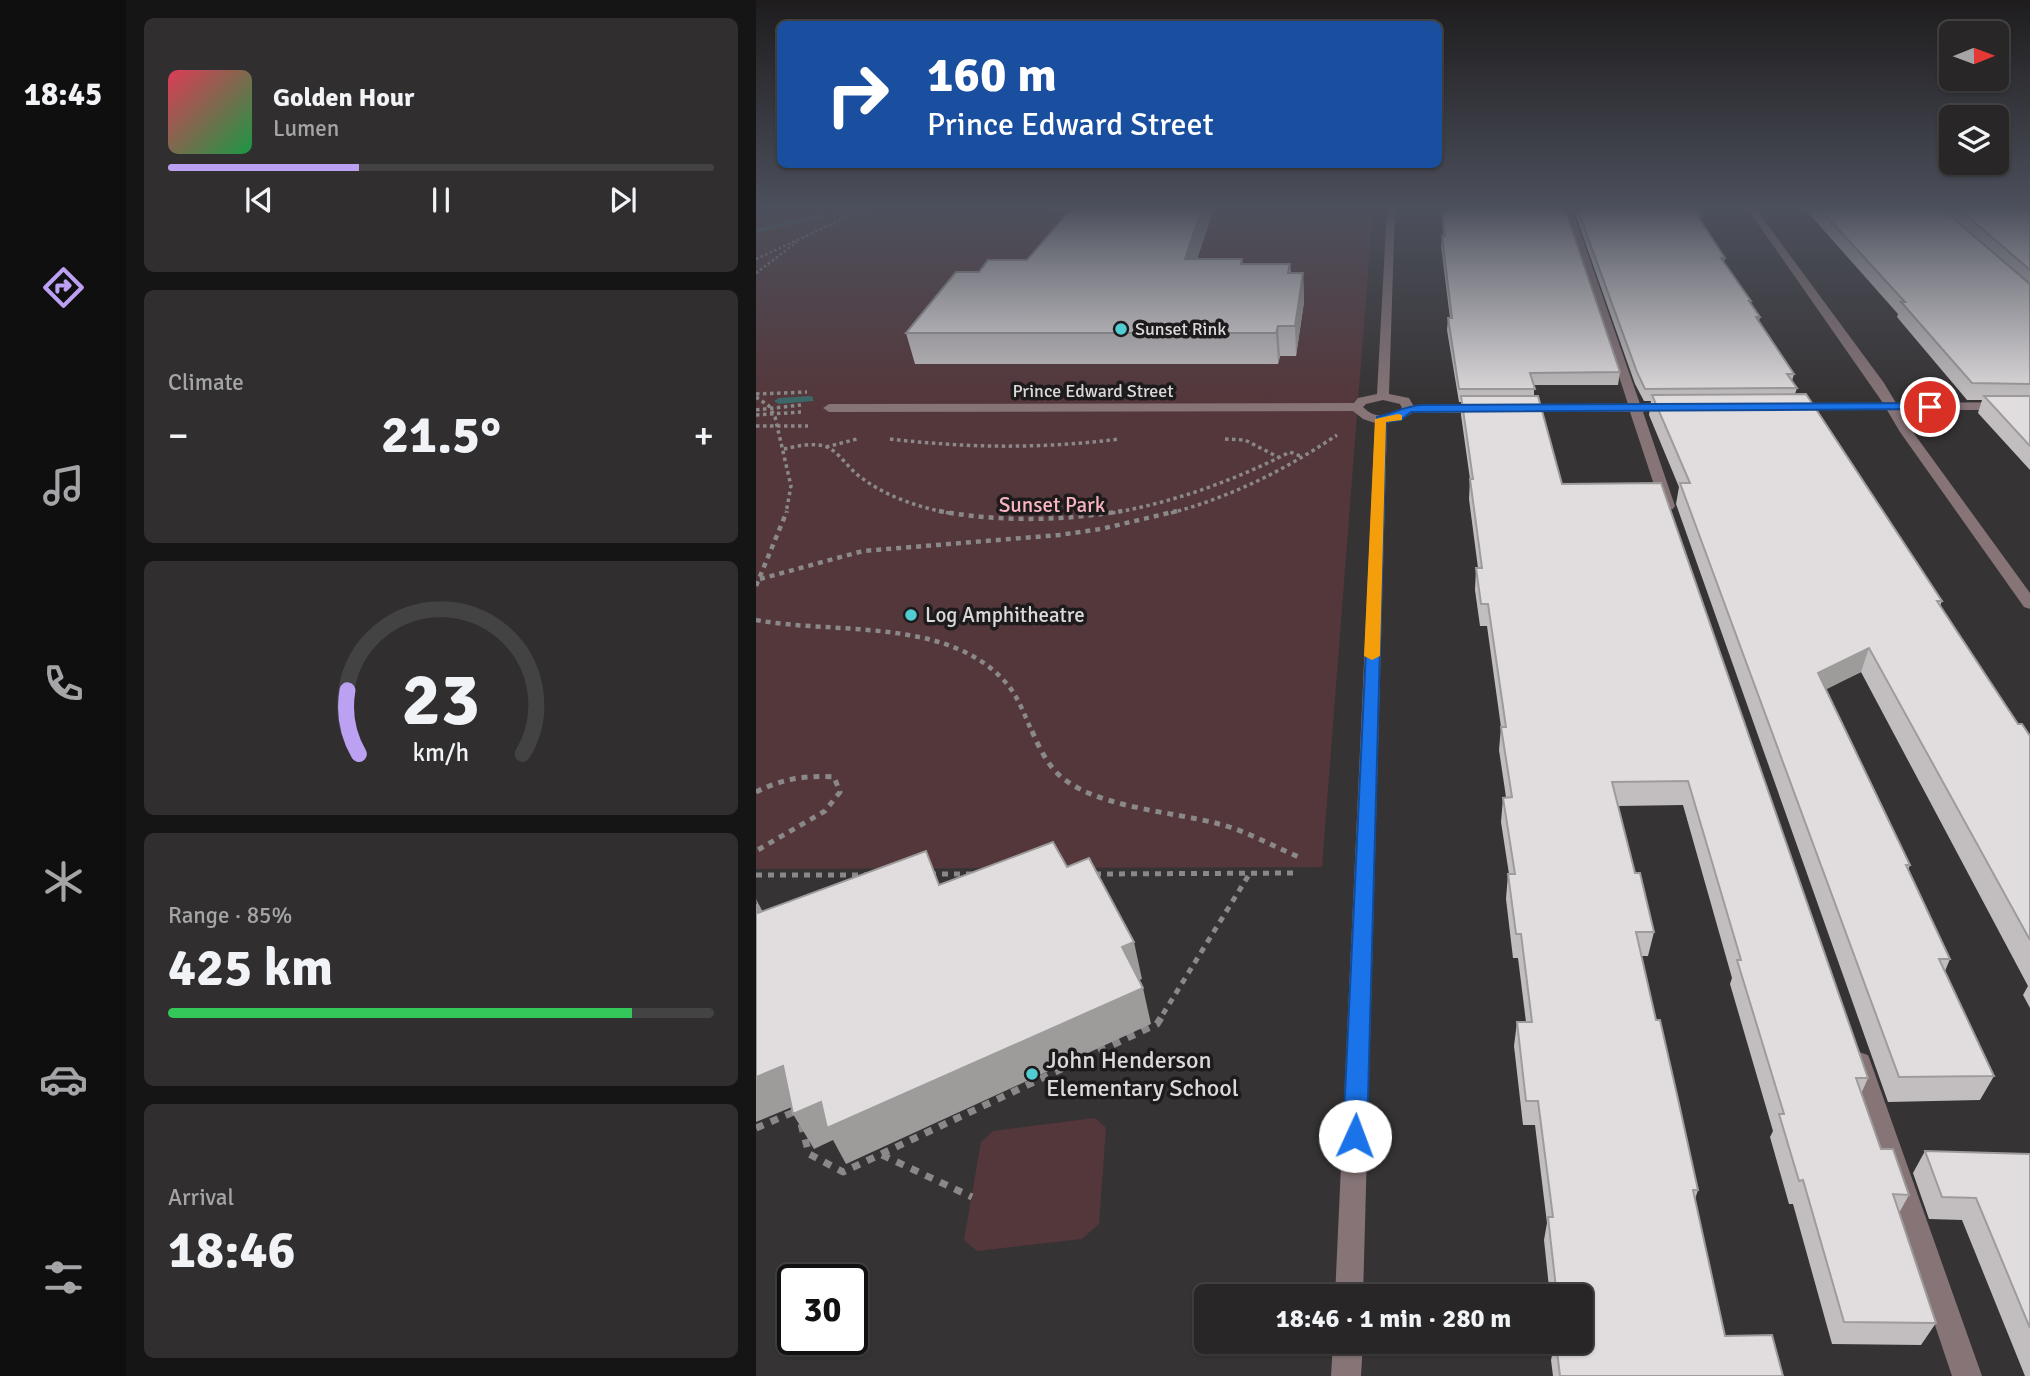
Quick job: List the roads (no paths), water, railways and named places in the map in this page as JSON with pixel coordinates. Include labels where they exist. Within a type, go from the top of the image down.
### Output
[{"type":"street","points":[[1383,396],[1388,272]]},
{"type":"street","points":[[1590,272],[1676,529]]},
{"type":"street","points":[[1798,272],[1880,386],[1904,429],[2030,604]]},
{"type":"street","points":[[1409,409],[1405,401],[1383,396],[1362,401],[1357,407],[1366,417],[1381,419],[1396,418],[1409,409],[1663,408]]},
{"type":"street","points":[[1785,407],[2030,406]]},
{"type":"street","name":"Prince Edward Street","points":[[830,408],[1357,407]]},
{"type":"street","points":[[1349,1284],[1381,419]]},
{"type":"street","points":[[1853,1045],[1967,1376]]},
{"type":"street","points":[[1346,1376],[1347,1354]]},
{"type":"waterway","points":[[779,401],[810,399]]},
{"type":"place","name":"Sunset Rink","points":[[1121,329]]},
{"type":"place","name":"Log Amphitheatre","points":[[911,615]]},
{"type":"place","name":"John Henderson Elementary School","points":[[1032,1074]]},
{"type":"park label","name":"Sunset Park","points":[[1052,505]]}]
